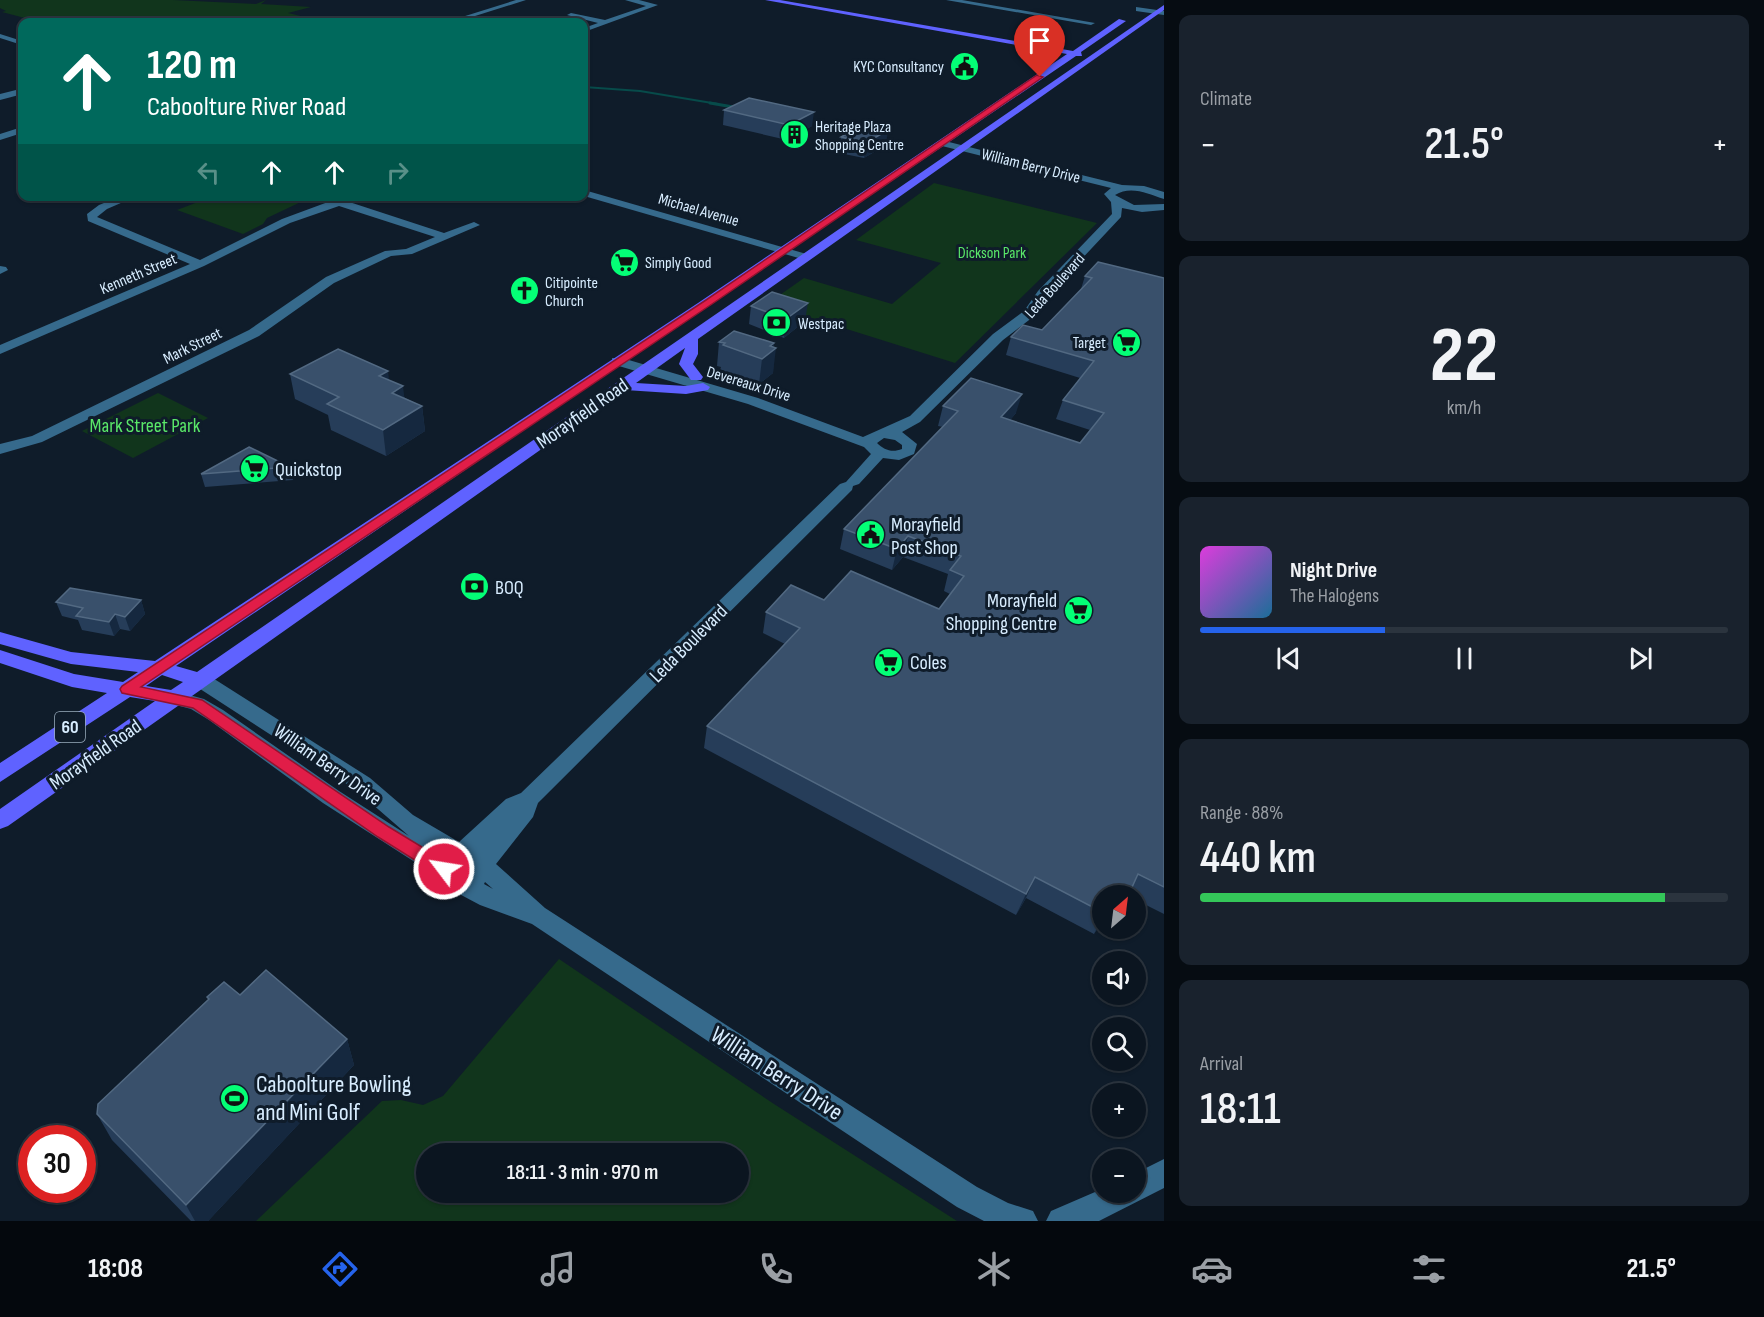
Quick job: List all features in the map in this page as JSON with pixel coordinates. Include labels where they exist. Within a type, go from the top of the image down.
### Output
[{"type":"main road","points":[[768,0],[1092,57]]},
{"type":"main road","name":"Morayfield Road","points":[[0,774],[784,251],[1150,2]]},
{"type":"main road","name":"Morayfield Road","points":[[0,820],[1092,57],[1160,13],[1164,7]]},
{"type":"main road","points":[[620,386],[686,390],[700,382],[686,364],[691,354],[692,337]]},
{"type":"main road","points":[[0,638],[70,658],[159,668],[201,680]]},
{"type":"main road","points":[[0,656],[72,680],[175,698]]},
{"type":"street","points":[[463,18],[523,0]]},
{"type":"street","points":[[588,29],[654,5],[628,0]]},
{"type":"street","points":[[949,0],[1091,23]]},
{"type":"street","points":[[1135,0],[1150,2]]},
{"type":"street","points":[[1133,13],[1160,13]]},
{"type":"street","points":[[571,15],[587,18]]},
{"type":"street","points":[[588,18],[609,22]]},
{"type":"street","points":[[0,36],[18,42]]},
{"type":"street","points":[[0,97],[16,93]]},
{"type":"street","points":[[0,137],[18,131]]},
{"type":"street","name":"William Berry Drive","points":[[938,145],[1056,174],[1113,198],[1147,209]]},
{"type":"street","name":"William Berry Drive","points":[[960,150],[1053,169],[1122,188],[1140,188],[1164,196]]},
{"type":"street","points":[[1113,198],[1122,188]]},
{"type":"street","name":"Michael Avenue","points":[[588,194],[806,257]]},
{"type":"street","name":"Leda Boulevard","points":[[466,863],[514,805],[529,800],[849,484],[879,441],[915,419],[999,337],[1029,314],[1042,294],[1117,215],[1113,198]]},
{"type":"street","points":[[120,201],[95,211],[92,219],[200,264]]},
{"type":"street","points":[[332,201],[439,234],[441,238]]},
{"type":"street","name":"Kenneth Street","points":[[0,350],[200,264],[286,221],[337,203]]},
{"type":"street","points":[[1147,209],[1164,207]]},
{"type":"street","name":"Leda Boulevard","points":[[1088,248],[1110,234],[1130,217],[1147,209]]},
{"type":"street","name":"Mark Street","points":[[0,449],[38,439],[254,333],[312,291],[389,253],[408,252],[474,225]]},
{"type":"street","name":"Devereaux Drive","points":[[621,359],[700,382],[879,441],[908,440]]},
{"type":"street","name":"Leda Boulevard","points":[[908,440],[915,419]]},
{"type":"street","points":[[879,441],[894,455],[906,453],[911,447],[908,440]]},
{"type":"street","name":"William Berry Drive","points":[[201,680],[363,784],[374,796],[466,863],[474,891],[509,908],[537,915],[966,1197],[1004,1216],[1023,1221]]},
{"type":"street","name":"William Berry Drive","points":[[175,698],[197,704],[216,715],[331,797],[466,863]]},
{"type":"street","points":[[1146,1183],[1164,1173]]},
{"type":"street","points":[[1061,1221],[1091,1211],[1106,1203]]},
{"type":"green space","points":[[0,0],[173,0],[256,4],[266,0],[261,4],[311,7],[288,13],[309,18],[25,18],[2,12],[6,11],[0,8]]},
{"type":"green space","name":"Dickson Park","points":[[934,183],[1097,223],[955,363],[767,304],[804,278],[892,304],[941,263],[856,240]]},
{"type":"green space","points":[[201,201],[303,201],[267,218],[263,224],[243,234],[177,210]]},
{"type":"green space","name":"Mark Street Park","points":[[158,393],[208,418],[133,458],[82,431]]},
{"type":"green space","points":[[559,959],[774,1104],[957,1221],[256,1221],[382,1101],[401,1100],[423,1105],[443,1096]]},
{"type":"building","points":[[749,98],[814,112],[789,125],[724,110]]},
{"type":"building","points":[[866,125],[888,130],[866,143],[841,137],[859,127]]},
{"type":"building","name":"Morayfield Shopping Centre","points":[[1098,262],[1164,278],[1164,887],[1138,874],[1133,885],[1092,885],[1092,907],[1035,877],[1026,894],[707,726],[800,628],[766,612],[791,585],[824,600],[851,571],[939,609],[964,576],[950,570],[961,556],[908,536],[897,549],[844,529],[958,411],[943,406],[971,378],[1022,394],[1001,417],[1080,443],[1104,413],[1063,400],[1094,361],[1011,337],[1023,325],[1042,330],[1092,278],[1085,276]]},
{"type":"building","points":[[772,292],[808,303],[786,319],[751,306]]},
{"type":"building","points":[[734,331],[774,343],[770,346],[776,348],[762,359],[719,342]]},
{"type":"building","points":[[338,349],[388,371],[379,376],[403,386],[392,393],[422,406],[383,430],[327,404],[339,397],[290,374]]},
{"type":"building","points":[[249,447],[290,467],[201,474]]},
{"type":"building","points":[[70,588],[141,600],[125,617],[115,614],[109,622],[76,616],[83,608],[56,602]]},
{"type":"building","name":"Caboolture Bowling and Mini Golf","points":[[266,970],[347,1039],[186,1205],[97,1114],[98,1104],[224,982],[240,995]]},
{"type":"waterway","points":[[588,87],[640,91],[718,104]]},
{"type":"waterway","points":[[710,103],[739,108]]},
{"type":"place","name":"KYC Consultancy","points":[[965,66]]},
{"type":"place","name":"Heritage Plaza Shopping Centre","points":[[794,135]]},
{"type":"place","name":"Simply Good","points":[[624,262]]},
{"type":"place","name":"Citipointe Church","points":[[524,291]]},
{"type":"place","name":"Westpac","points":[[777,323]]},
{"type":"place","name":"Target","points":[[1127,342]]},
{"type":"place","name":"Quickstop","points":[[254,469]]},
{"type":"place","name":"Morayfield Post Shop","points":[[870,535]]},
{"type":"place","name":"BOQ","points":[[474,587]]},
{"type":"place","name":"Morayfield Shopping Centre","points":[[1078,611]]},
{"type":"place","name":"Coles","points":[[889,662]]},
{"type":"place","name":"Caboolture Bowling and Mini Golf","points":[[235,1098]]},
{"type":"route","points":[[444,869],[331,797],[197,704],[127,689],[709,302],[1040,77]]}]
